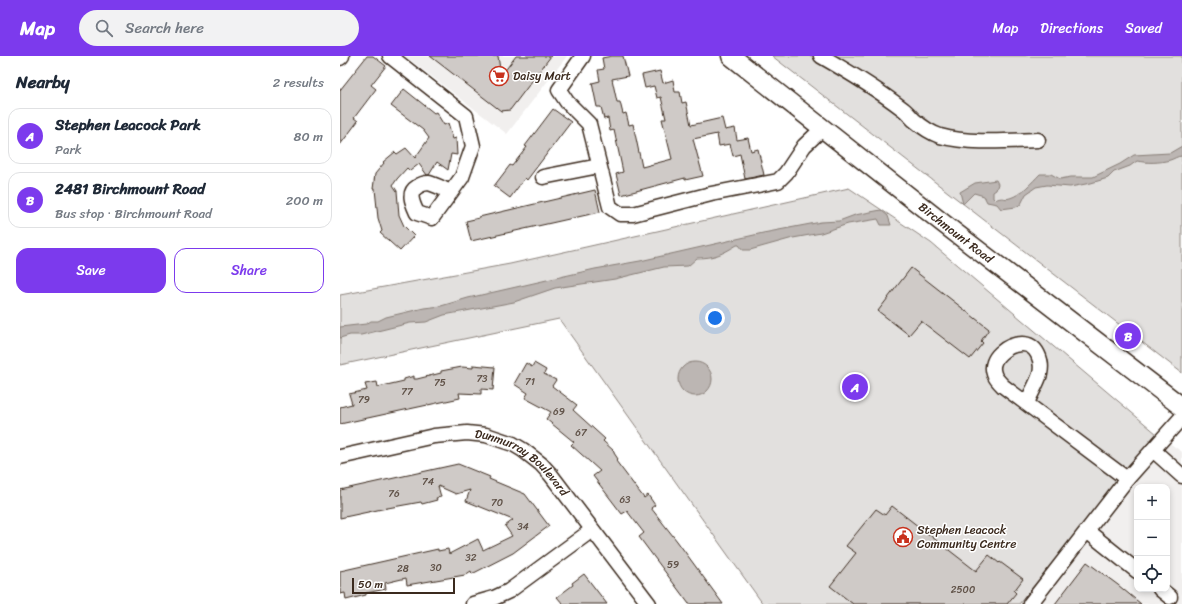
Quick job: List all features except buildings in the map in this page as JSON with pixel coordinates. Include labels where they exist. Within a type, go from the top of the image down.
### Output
[{"type":"main road","name":"Birchmount Road","points":[[731,56],[947,226],[1182,407]]},
{"type":"street","points":[[390,56],[466,116],[473,146],[462,177],[450,192]]},
{"type":"street","points":[[583,56],[559,90],[567,102],[589,124],[610,207],[620,214],[633,214],[711,194],[778,181],[786,173],[804,146],[823,128]]},
{"type":"street","points":[[821,56],[877,90],[905,110],[914,120],[939,136],[995,142],[1038,140]]},
{"type":"street","points":[[543,177],[599,166]]},
{"type":"street","points":[[1027,403],[1127,479]]},
{"type":"street","points":[[1030,604],[1127,479],[1182,417]]},
{"type":"street","name":"Dunmurray Boulevard","points":[[340,457],[434,436],[460,433],[481,434],[512,444],[542,464],[649,604]]},
{"type":"street","points":[[1153,450],[1182,476]]},
{"type":"street","points":[[473,604],[494,598],[509,591],[592,530]]},
{"type":"street","points":[[1087,531],[1134,569]]},
{"type":"shaded area","points":[[405,56],[567,56],[507,134]]},
{"type":"shaded area","points":[[772,56],[1182,56],[1182,373]]},
{"type":"shaded area","points":[[1182,146],[1182,156],[1162,162],[1137,161],[1130,166],[1114,172],[1108,178],[1091,183],[1070,187],[1047,185],[1036,187],[1026,194],[1021,204],[1016,207],[1001,209],[997,204],[987,202],[984,196],[974,193],[963,204],[960,192],[975,183],[996,180],[998,184],[996,190],[993,192],[993,198],[995,200],[1000,198],[1008,198],[1022,191],[1040,174],[1051,174],[1060,179],[1071,177],[1093,177],[1120,164],[1134,155],[1170,153]]},
{"type":"shaded area","points":[[849,188],[931,243],[1157,434],[1019,604],[763,604],[559,319],[340,365],[340,295],[510,264]]},
{"type":"shaded area","points":[[881,210],[888,216],[891,225],[881,225],[878,219],[848,224],[821,233],[793,238],[750,250],[743,250],[739,245],[737,245],[718,255],[697,258],[688,266],[664,267],[615,279],[555,288],[514,302],[444,315],[426,322],[410,323],[361,335],[350,335],[340,338],[340,327],[366,324],[386,317],[424,308],[441,306],[468,298],[595,269],[640,261],[763,233],[821,222],[839,221],[855,215]]},
{"type":"shaded area","points":[[692,362],[698,362],[702,363],[709,369],[712,379],[711,386],[705,393],[698,396],[692,396],[688,395],[681,389],[678,382],[678,376],[679,372],[685,365]]},
{"type":"shaded area","points":[[1157,434],[1182,452],[1182,604],[1019,604]]},
{"type":"place","name":"Daisy Mart","points":[[499,76]]},
{"type":"place","name":"2481 Birchmount Road","points":[[1128,336]]},
{"type":"place","name":"Stephen Leacock Park","points":[[855,387]]},
{"type":"place","name":"Stephen Leacock Community Centre","points":[[903,537]]}]
